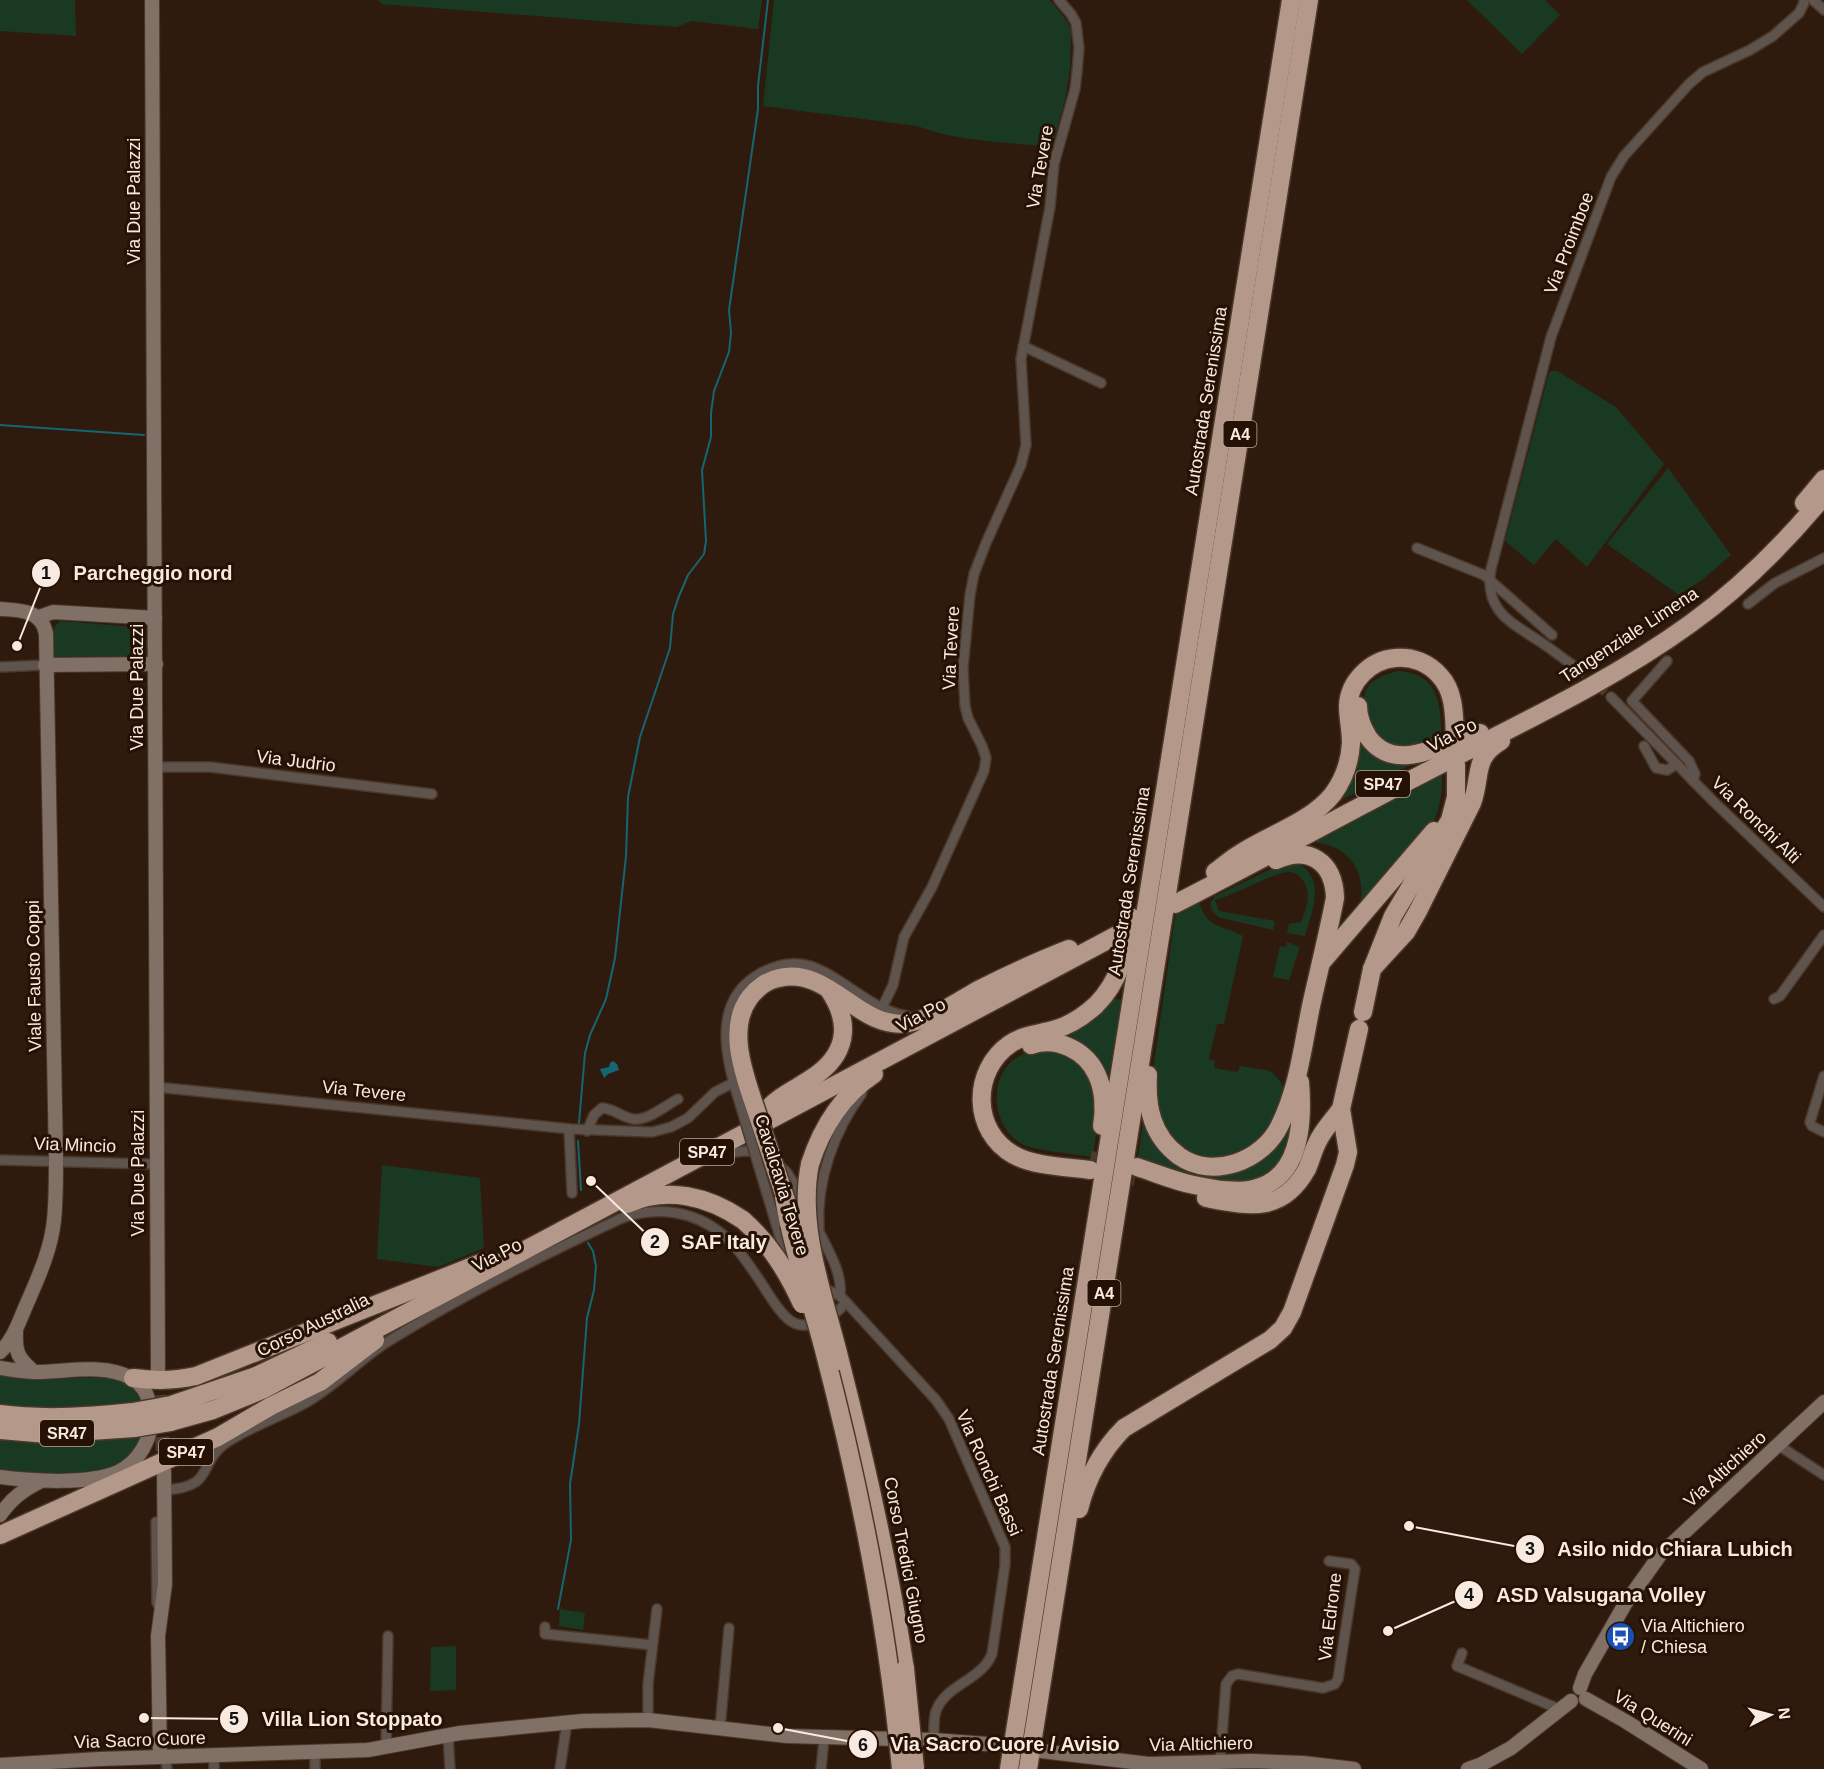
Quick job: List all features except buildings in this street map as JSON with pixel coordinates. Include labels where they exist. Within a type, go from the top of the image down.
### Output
[{"type":"highway","name":"Autostrada Serenissima","points":[[1009,1769],[1291,0]]},
{"type":"highway","name":"A4","points":[[1028,1769],[1309,0]]},
{"type":"highway","name":"Tangenziale Limena","points":[[1554,701],[1690,610],[1753,557],[1795,514],[1824,479]]},
{"type":"highway","name":"Tangenziale Limena","points":[[1554,701],[1657,646],[1706,612],[1762,563],[1824,496]]},
{"type":"highway","points":[[1215,872],[1240,853],[1314,810],[1334,793],[1343,778],[1349,759],[1351,742],[1348,706],[1350,694],[1357,681],[1381,660],[1401,657],[1418,660],[1434,670],[1444,680],[1451,694],[1450,737],[1440,692],[1435,684],[1421,672],[1404,668],[1385,670],[1368,681],[1359,700],[1360,721],[1371,740],[1382,750],[1406,755],[1427,752],[1480,733]]},
{"type":"highway","points":[[1372,969],[1406,932],[1418,911],[1472,803],[1480,761],[1488,750],[1541,718],[1554,701]]},
{"type":"highway","name":"Via Po","points":[[1554,701],[1236,873],[1177,897],[1215,872],[1480,733],[1554,701]]},
{"type":"highway","name":"A4","points":[[1085,1294],[1087,1221],[1103,1119],[1101,1087],[1097,1074],[1088,1061],[1067,1046],[1054,1042],[1038,1042],[1022,1048],[1008,1058],[992,1083],[992,1107],[999,1127],[1006,1137],[1022,1148],[1090,1165],[1027,1160],[1006,1151],[994,1139],[986,1124],[981,1108],[982,1090],[987,1072],[1003,1049],[1024,1037],[1063,1027],[1078,1019],[1098,1004],[1115,980],[1130,933],[1161,769],[1179,702]]},
{"type":"highway","points":[[1056,1594],[1069,1557],[1082,1495],[1100,1457],[1112,1440],[1140,1416],[1269,1340],[1283,1328],[1292,1312],[1345,1165],[1348,1152],[1341,1109],[1372,969],[1393,916],[1450,820],[1456,797],[1451,767],[1446,800],[1436,828],[1320,964]]},
{"type":"highway","points":[[1152,992],[1154,1024],[1148,1073],[1148,1102],[1156,1129],[1163,1142],[1185,1160],[1198,1165],[1221,1167],[1234,1165],[1252,1156],[1272,1138],[1281,1125],[1298,1068],[1335,898],[1333,881],[1324,865],[1317,859],[1298,854],[1236,873]]},
{"type":"highway","name":"Via Po","points":[[457,1287],[959,1019],[1120,927],[1070,949],[766,1111],[774,1101],[819,1074],[828,1066],[838,1051],[843,1034],[842,1017],[828,988]]},
{"type":"highway","points":[[840,1361],[796,1224],[746,1101],[739,1034],[740,1017],[749,998],[764,984],[788,976],[805,977],[828,988],[871,1016],[883,1021],[908,1023],[924,1018],[1025,966],[1070,949]]},
{"type":"highway","points":[[840,1361],[808,1227],[806,1194],[810,1164],[819,1138],[835,1110],[854,1089],[959,1019]]},
{"type":"highway","points":[[1298,1068],[1301,1112],[1298,1137],[1290,1161],[1265,1186],[1246,1190],[1203,1187],[1136,1172],[1207,1198],[1254,1205],[1269,1203],[1286,1194],[1302,1176],[1314,1154],[1316,1143],[1341,1109]]},
{"type":"highway","name":"Via Po","points":[[488,1260],[741,1124]]},
{"type":"highway","points":[[535,1245],[632,1202],[652,1196],[674,1195],[700,1198],[716,1203],[743,1220],[768,1244],[783,1265],[814,1334],[841,1422]]},
{"type":"highway","points":[[784,1197],[789,1226],[824,1349],[841,1422]]},
{"type":"highway","name":"SP47","points":[[133,1378],[177,1381],[196,1377],[488,1260]]},
{"type":"highway","name":"Corso Australia","points":[[171,1414],[310,1351],[488,1260]]},
{"type":"highway","name":"SP47","points":[[0,1534],[218,1437],[271,1406],[320,1382],[372,1342],[457,1287]]},
{"type":"highway","name":"Corso Australia","points":[[0,1430],[47,1434],[171,1414],[213,1410],[262,1390],[457,1287]]},
{"type":"highway","name":"Corso Tredici Giugno","points":[[840,1361],[875,1499],[890,1574],[905,1669],[915,1769]]},
{"type":"highway","name":"SP47","points":[[119,1472],[271,1406]]},
{"type":"highway","name":"Corso Australia","points":[[0,1414],[134,1420]]},
{"type":"highway","name":"Corso Tredici Giugno","points":[[841,1422],[878,1586],[892,1680],[901,1769]]},
{"type":"street","name":"Via Due Palazzi","points":[[158,1374],[152,0],[163,0]]},
{"type":"street","name":"Via Tevere","points":[[882,1008],[893,985],[904,938],[932,887],[984,771],[986,758],[965,706],[963,668],[970,595],[974,574],[1022,465],[1026,445],[1021,359],[1050,207],[1054,164],[1075,89],[1079,48],[1076,23],[1059,0]]},
{"type":"street","name":"Via Proimboe","points":[[1489,578],[1551,337],[1611,177],[1624,156],[1689,84],[1703,72],[1750,50],[1773,36],[1799,13],[1804,0]]},
{"type":"street","points":[[1813,0],[1824,10]]},
{"type":"street","points":[[1023,346],[1101,383]]},
{"type":"street","points":[[1418,548],[1489,578],[1552,635]]},
{"type":"street","points":[[1748,604],[1775,583],[1824,558]]},
{"type":"street","points":[[1489,578],[1491,596],[1498,611],[1510,622],[1578,669]]},
{"type":"street","points":[[0,609],[25,611],[39,617],[53,612],[155,618]]},
{"type":"street","name":"Viale Fausto Coppi","points":[[0,1352],[10,1342],[42,1268],[50,1242],[55,1212],[56,1160],[46,634],[39,617]]},
{"type":"street","name":"Via Ronchi Alti","points":[[1667,662],[1632,701],[1689,761],[1695,774],[1693,781]]},
{"type":"street","points":[[0,667],[156,664]]},
{"type":"street","name":"Via Ronchi Alti","points":[[1611,697],[1741,829],[1824,907]]},
{"type":"street","points":[[1644,746],[1656,768],[1667,770],[1677,764]]},
{"type":"street","name":"Via Judrio","points":[[154,766],[210,767],[432,794]]},
{"type":"street","points":[[1774,999],[1780,996],[1824,935]]},
{"type":"street","points":[[733,1083],[726,1047],[727,1020],[730,1009],[739,991],[767,970],[787,964],[808,966],[882,1008],[896,1014],[924,1018]]},
{"type":"street","points":[[819,1234],[819,1195],[837,1136],[848,1112],[881,1069]]},
{"type":"street","points":[[1824,1076],[1810,1122],[1812,1126],[1824,1131]]},
{"type":"street","name":"Via Tevere","points":[[156,1087],[587,1131],[652,1132],[670,1127],[688,1118],[722,1087],[733,1083]]},
{"type":"street","name":"Cavalcavia Tevere","points":[[733,1083],[746,1101],[776,1224],[787,1262],[793,1274],[843,1299]]},
{"type":"street","points":[[587,1131],[594,1115],[602,1108],[612,1109],[633,1120],[642,1120],[678,1099]]},
{"type":"street","points":[[569,1129],[572,1193]]},
{"type":"street","points":[[670,1172],[735,1153],[754,1151],[766,1156],[788,1174],[808,1209],[838,1274],[843,1299]]},
{"type":"street","name":"Via Mincio","points":[[0,1160],[149,1164]]},
{"type":"street","name":"Via Po","points":[[165,1490],[192,1485],[201,1480],[214,1455],[227,1442],[316,1396],[336,1383],[381,1346],[481,1286],[638,1212],[678,1212],[704,1222],[723,1234],[744,1258],[778,1309],[788,1320],[799,1326],[816,1323],[838,1313],[843,1299]]},
{"type":"street","name":"Via Ronchi Bassi","points":[[843,1299],[936,1400],[949,1419],[1005,1547],[1005,1565],[992,1654],[988,1665],[944,1698],[936,1712],[934,1740]]},
{"type":"street","points":[[16,1329],[18,1356],[34,1372]]},
{"type":"street","points":[[0,1368],[34,1372],[103,1370],[133,1378],[143,1387],[151,1417],[149,1436],[143,1451],[119,1472],[87,1479],[42,1480],[0,1477]]},
{"type":"street","name":"Via Altichiero","points":[[1468,1769],[1511,1748],[1565,1705],[1570,1691],[1583,1693],[1585,1674],[1625,1604],[1660,1555],[1822,1407]]},
{"type":"street","points":[[1778,1445],[1824,1475]]},
{"type":"street","points":[[164,1470],[165,1584],[158,1636],[164,1760]]},
{"type":"street","points":[[0,1515],[10,1500],[42,1480]]},
{"type":"street","points":[[156,1522],[157,1604],[161,1607]]},
{"type":"street","name":"Via Edrone","points":[[1220,1762],[1226,1684],[1232,1676],[1238,1674],[1323,1688],[1335,1683],[1338,1679],[1355,1569],[1351,1564],[1329,1561]]},
{"type":"street","points":[[648,1720],[648,1684],[657,1609]]},
{"type":"street","points":[[545,1627],[545,1634],[652,1645]]},
{"type":"street","points":[[720,1728],[729,1628]]},
{"type":"street","points":[[386,1748],[388,1636]]},
{"type":"street","points":[[1462,1653],[1457,1665],[1565,1705]]},
{"type":"street","name":"Via Querini","points":[[1583,1693],[1701,1769]]},
{"type":"street","name":"Via Sacro Cuore","points":[[0,1766],[386,1748],[448,1735],[567,1722],[648,1720],[824,1739],[934,1740],[1000,1745]]},
{"type":"street","points":[[560,1769],[567,1722]]},
{"type":"street","points":[[448,1735],[450,1769]]},
{"type":"street","points":[[824,1739],[824,1769]]},
{"type":"street","name":"Via Altichiero","points":[[1044,1752],[1092,1763],[1158,1764],[1250,1761],[1303,1763],[1354,1769]]},
{"type":"street","points":[[315,1753],[315,1769]]},
{"type":"street","points":[[214,1755],[214,1769]]},
{"type":"green space","points":[[0,0],[75,0],[76,36],[0,31]]},
{"type":"green space","points":[[378,0],[762,0],[758,29],[692,21],[676,27],[382,4]]},
{"type":"green space","points":[[774,0],[1050,0],[1069,24],[1071,32],[1070,68],[1065,100],[1052,147],[966,138],[917,126],[763,106]]},
{"type":"green space","points":[[1467,0],[1545,0],[1560,15],[1522,54]]},
{"type":"green space","points":[[1557,371],[1616,407],[1664,464],[1587,567],[1556,539],[1534,565],[1505,541],[1549,373]]},
{"type":"green space","points":[[1668,468],[1731,555],[1702,580],[1679,595],[1607,544]]},
{"type":"green space","points":[[61,621],[134,627],[145,636],[146,656],[54,657],[51,643],[52,633]]},
{"type":"green space","points":[[1398,671],[1412,673],[1423,678],[1436,694],[1442,742],[1411,750],[1378,741],[1365,707],[1366,689],[1382,676]]},
{"type":"green space","points":[[1360,734],[1422,759],[1322,810]]},
{"type":"green space","points":[[1442,769],[1440,802],[1428,833],[1360,907],[1362,893],[1360,881],[1357,869],[1351,860],[1332,846],[1307,842]]},
{"type":"green space","points":[[1296,863],[1306,869],[1314,885],[1315,895],[1305,936],[1287,933],[1289,924],[1301,922],[1307,902],[1308,892],[1304,882],[1294,873],[1282,873],[1215,900],[1219,911],[1275,921],[1273,930],[1218,917],[1212,910],[1210,904],[1215,896],[1280,865]]},
{"type":"green space","points":[[1199,902],[1211,922],[1243,936],[1224,1024],[1217,1024],[1209,1059],[1215,1061],[1214,1068],[1238,1072],[1240,1066],[1266,1070],[1273,1073],[1284,1089],[1277,1119],[1256,1147],[1216,1162],[1180,1151],[1157,1118],[1153,1071],[1176,910]]},
{"type":"green space","points":[[1287,942],[1300,947],[1289,980],[1273,977],[1280,946],[1286,947]]},
{"type":"green space","points":[[1110,998],[1122,1000],[1107,1086],[1060,1038]]},
{"type":"green space","points":[[1059,1048],[1088,1068],[1099,1111],[1093,1157],[1047,1151],[1024,1145],[1006,1129],[1000,1118],[997,1106],[999,1083],[1003,1072],[1011,1062],[1028,1052]]},
{"type":"green space","points":[[1144,1114],[1158,1141],[1227,1170],[1287,1120],[1295,1122],[1289,1151],[1268,1180],[1226,1186],[1137,1163]]},
{"type":"green space","points":[[382,1165],[480,1178],[484,1248],[438,1267],[377,1259]]},
{"type":"green space","points":[[0,1374],[36,1379],[111,1377],[125,1381],[136,1389],[144,1405],[57,1410],[0,1406]]},
{"type":"green space","points":[[145,1434],[128,1457],[98,1472],[64,1476],[0,1473],[0,1436]]},
{"type":"green space","points":[[560,1609],[585,1613],[583,1630],[559,1626]]},
{"type":"green space","points":[[456,1646],[456,1690],[430,1691],[431,1647]]},
{"type":"water","points":[[613,1061],[619,1070],[604,1078],[600,1069],[609,1067]]},
{"type":"waterway","points":[[579,1123],[585,1053],[590,1035],[606,999],[615,958],[626,856],[628,797],[640,737],[670,648],[673,614],[679,596],[688,575],[704,554],[706,541],[702,470],[711,437],[714,391],[729,352],[731,333],[729,310],[758,109],[758,86],[768,0]]},
{"type":"waterway","points":[[0,425],[144,435]]},
{"type":"waterway","points":[[578,1141],[581,1190]]},
{"type":"waterway","points":[[558,1609],[571,1540],[570,1484],[579,1424],[587,1318],[594,1290],[596,1266],[593,1251],[588,1243]]},
{"type":"tunnel","points":[[1578,669],[1611,697]]},
{"type":"tunnel","points":[[1121,921],[1179,891]]},
{"type":"tunnel","points":[[1090,1160],[1120,1165]]},
{"type":"tunnel","points":[[1107,1172],[1135,1177]]},
{"type":"tunnel","points":[[158,1374],[164,1470]]},
{"type":"place","name":"Parcheggio nord","points":[[17,646]]},
{"type":"place","name":"SAF Italy","points":[[591,1181]]},
{"type":"place","name":"Asilo nido Chiara Lubich","points":[[1409,1526]]},
{"type":"place","name":"ASD Valsugana Volley","points":[[1388,1631]]},
{"type":"place","name":"Via Altichiero / Chiesa","points":[[1620,1636]]},
{"type":"place","name":"Villa Lion Stoppato","points":[[144,1718]]},
{"type":"place","name":"Via Sacro Cuore / Avisio","points":[[778,1728]]}]
